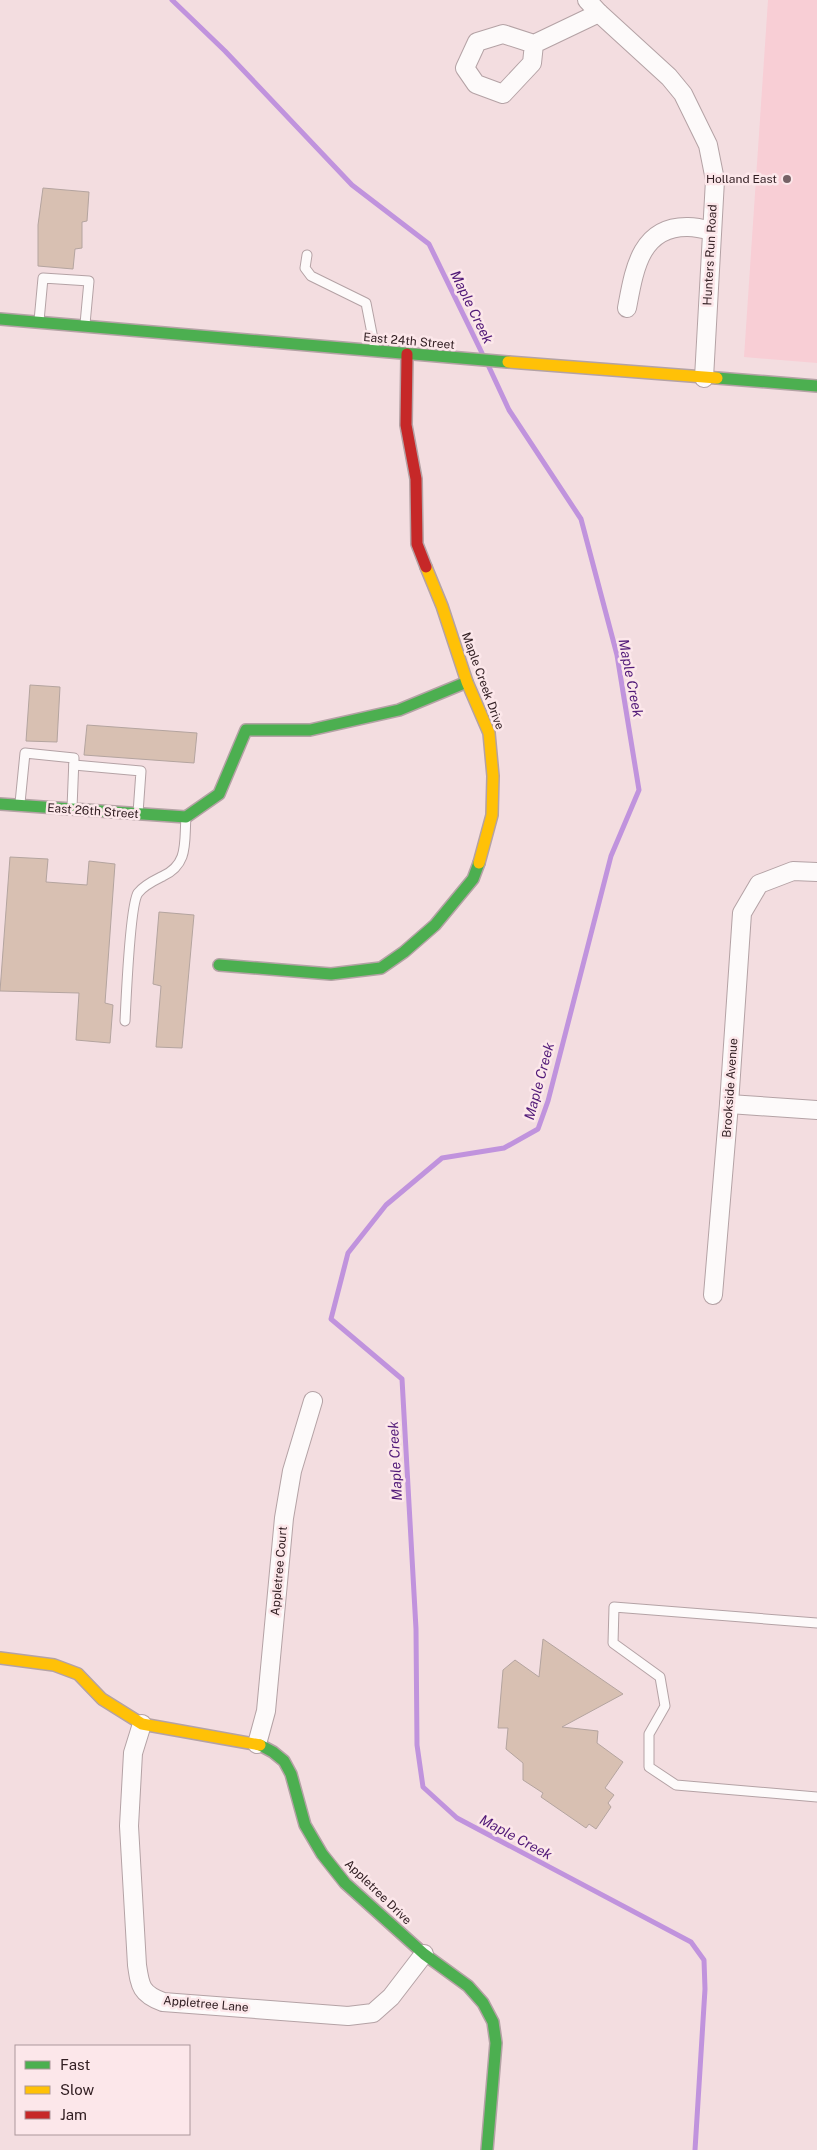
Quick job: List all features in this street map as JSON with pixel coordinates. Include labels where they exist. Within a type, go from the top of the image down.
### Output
[{"type":"street","points":[[534,44],[593,7]]},
{"type":"street","name":"Hunters Run Road","points":[[593,7],[653,61],[682,94],[708,144],[715,180],[704,378]]},
{"type":"street","points":[[627,308],[633,273],[643,250],[654,238],[670,230],[688,227],[712,230]]},
{"type":"street","name":"East 24th Street","points":[[0,319],[375,352],[817,386]]},
{"type":"street","name":"Maple Creek Drive","points":[[219,965],[330,974],[381,968],[404,952],[434,924],[473,879],[483,852],[492,815],[493,776],[489,733],[467,682],[442,606],[417,544],[415,514],[416,480],[406,426],[407,354]]},
{"type":"street","points":[[186,817],[219,794],[246,730],[310,730],[399,710],[467,682]]},
{"type":"street","name":"East 26th Street","points":[[0,804],[186,817]]},
{"type":"street","name":"Brookside Avenue","points":[[713,1295],[742,914],[759,884],[793,871],[817,872]]},
{"type":"street","points":[[729,1104],[817,1110]]},
{"type":"street","name":"Appletree Court","points":[[257,1744],[266,1711],[284,1518],[292,1471],[312,1401]]},
{"type":"street","name":"Appletree Drive","points":[[0,1658],[54,1665],[78,1674],[102,1699],[142,1724],[257,1744],[273,1752],[284,1761],[290,1774],[305,1825],[322,1854],[357,1895],[424,1954],[468,1986],[482,2003],[493,2022],[496,2044],[486,2149]]},
{"type":"street","name":"Appletree Lane","points":[[142,1724],[133,1753],[129,1826],[137,1965],[140,1986],[151,1997],[163,2002],[348,2016],[373,2013],[391,1996],[424,1954]]},
{"type":"lane","points":[[307,255],[305,268],[311,276],[366,303],[375,352]]},
{"type":"lane","points":[[39,322],[43,278],[89,281],[85,326]]},
{"type":"lane","points":[[20,806],[25,754],[74,758],[72,809]]},
{"type":"lane","points":[[74,765],[141,771],[138,814]]},
{"type":"lane","points":[[125,1021],[133,913],[137,894],[151,882],[171,873],[183,859],[186,817]]},
{"type":"lane","points":[[817,1623],[614,1607],[613,1643],[660,1677],[665,1706],[649,1734],[649,1767],[676,1785],[817,1797]]},
{"type":"shaded area","name":"Holland East","points":[[768,0],[817,0],[817,363],[744,357]]},
{"type":"building","points":[[43,188],[89,192],[87,221],[82,222],[82,248],[75,249],[73,269],[38,266],[38,225]]},
{"type":"building","points":[[30,685],[60,687],[57,742],[26,741]]},
{"type":"building","points":[[87,725],[197,733],[194,763],[84,755]]},
{"type":"building","points":[[10,857],[48,859],[46,882],[87,885],[89,861],[115,864],[105,1003],[113,1005],[110,1043],[76,1040],[79,993],[0,991]]},
{"type":"building","points":[[159,912],[194,915],[182,1048],[156,1047],[161,986],[153,984]]},
{"type":"building","points":[[543,1639],[623,1694],[562,1727],[598,1731],[597,1743],[623,1762],[605,1788],[614,1795],[608,1803],[611,1807],[596,1829],[589,1824],[586,1828],[541,1797],[543,1793],[523,1780],[523,1763],[506,1749],[508,1728],[498,1728],[503,1670],[515,1660],[539,1677]]},
{"type":"waterway","name":"Maple Creek","points":[[172,0],[225,51],[352,185],[429,244],[482,353]]},
{"type":"waterway","name":"Maple Creek","points":[[489,367],[509,410],[581,519],[617,655],[639,790],[611,856],[548,1101],[538,1129],[504,1148],[442,1158],[386,1205],[348,1253],[331,1319],[402,1379],[416,1629],[417,1745],[423,1787],[457,1818],[691,1942],[704,1960],[705,1989],[695,2150]]},
{"type":"traffic: fast","points":[[0,319],[508,362]]},
{"type":"traffic: fast","points":[[717,378],[817,386]]},
{"type":"traffic: fast","points":[[0,804],[186,817],[219,794],[246,730],[310,730],[399,710],[467,682]]},
{"type":"traffic: fast","points":[[219,965],[331,974],[381,968],[404,952],[435,925],[473,879],[479,863]]},
{"type":"traffic: fast","points":[[260,1745],[284,1761],[291,1774],[305,1825],[322,1854],[345,1883],[424,1954],[468,1986],[483,2003],[493,2022],[496,2043],[487,2150]]},
{"type":"traffic: slow","points":[[508,362],[717,378]]},
{"type":"traffic: slow","points":[[426,567],[442,606],[467,682],[489,733],[493,776],[492,815],[479,863]]},
{"type":"traffic: slow","points":[[0,1658],[54,1665],[78,1674],[102,1699],[142,1724],[260,1745]]},
{"type":"traffic: jam","points":[[407,354],[406,425],[416,479],[417,544],[426,567]]},
{"type":"place","name":"Holland East","points":[[787,179]]}]
